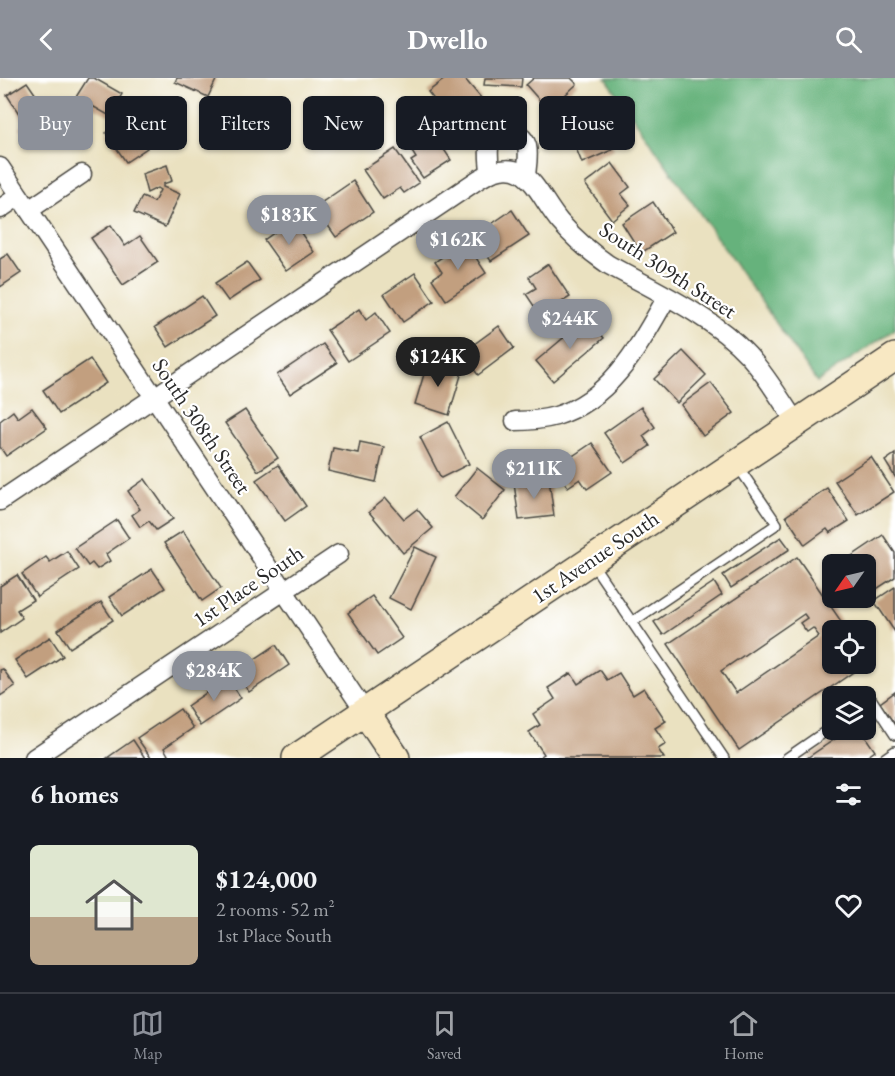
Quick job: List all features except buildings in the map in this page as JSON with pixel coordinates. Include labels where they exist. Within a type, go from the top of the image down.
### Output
[{"type":"main road","name":"1st Avenue South","points":[[296,758],[895,357]]},
{"type":"main road","points":[[365,712],[396,758]]},
{"type":"street","points":[[0,501],[454,195],[498,171],[516,171],[526,175],[527,144],[519,134],[507,131],[496,136],[489,146],[498,171]]},
{"type":"street","name":"South 308th Street","points":[[0,167],[365,712]]},
{"type":"street","points":[[0,209],[24,203],[82,174]]},
{"type":"street","name":"South 309th Street","points":[[526,175],[561,223],[587,249],[609,265],[712,324],[739,346],[758,368],[796,423]]},
{"type":"street","points":[[515,422],[558,416],[599,392],[620,372],[633,355],[667,297]]},
{"type":"street","name":"1st Place South","points":[[34,758],[339,554]]},
{"type":"lane","points":[[632,622],[777,524],[736,463]]},
{"type":"lane","points":[[591,561],[724,758]]},
{"type":"lane","points":[[876,706],[895,735]]},
{"type":"lane","points":[[787,758],[822,734]]},
{"type":"lane","points":[[885,758],[895,751]]},
{"type":"green space","points":[[606,78],[895,78],[895,329],[817,382],[635,120],[635,96],[618,96]]}]
